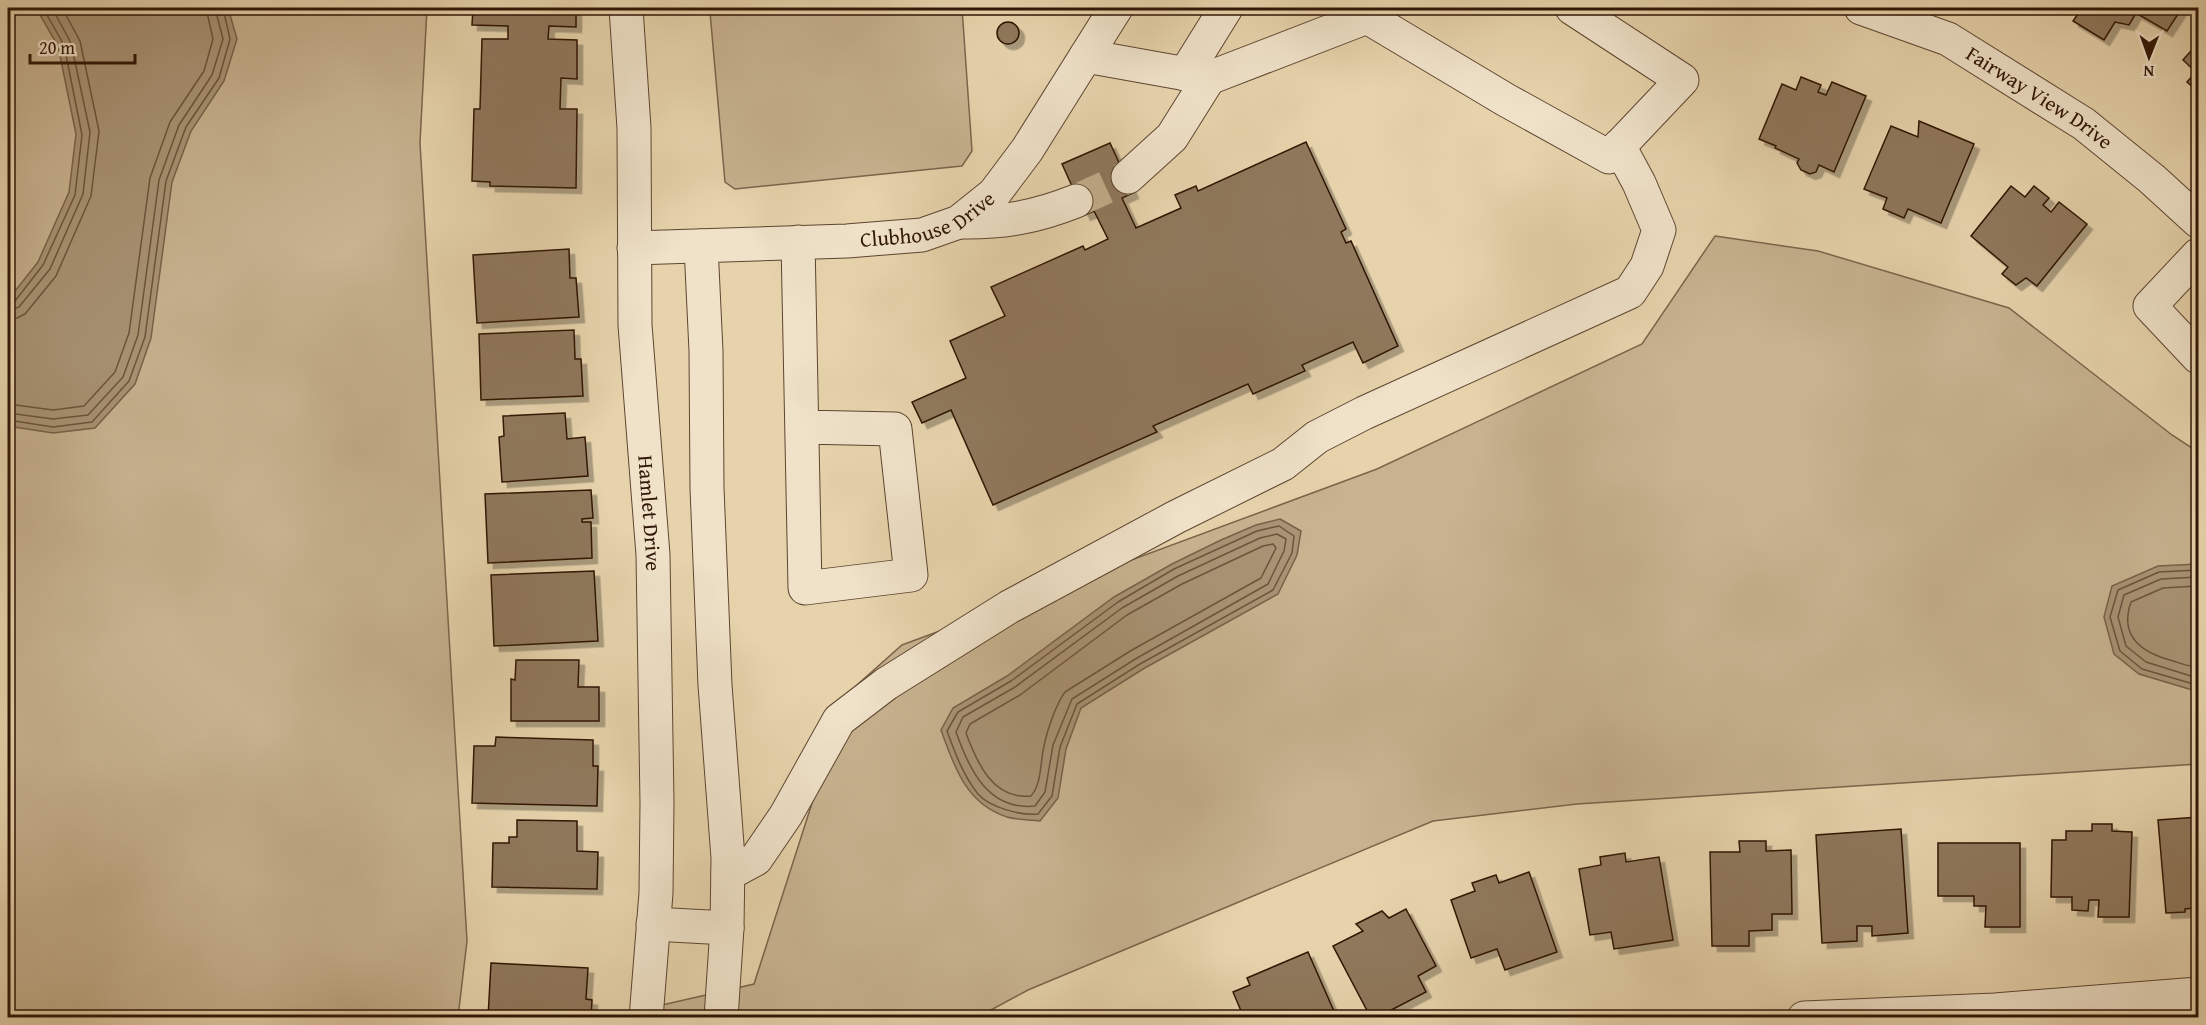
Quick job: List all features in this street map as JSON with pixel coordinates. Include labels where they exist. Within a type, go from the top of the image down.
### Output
[{"type":"street","name":"Hamlet Drive","points":[[626,8],[634,128],[635,326],[653,555],[657,803],[653,924],[646,1017]]},
{"type":"street","name":"Clubhouse Drive","points":[[634,248],[921,236],[959,222],[994,194],[1027,150],[1116,8]]},
{"type":"street","points":[[1128,177],[1172,137],[1226,8]]},
{"type":"street","points":[[1086,56],[1197,76],[1367,17],[1506,100],[1609,156],[1682,80],[1572,8]]},
{"type":"street","name":"Fairway View Drive","points":[[1861,8],[1948,39],[2074,118],[2199,221]]},
{"type":"street","points":[[728,874],[756,859],[786,815],[839,720],[886,684],[1009,607],[1176,517],[1283,464],[1317,437],[1364,413],[1630,292],[1647,266],[1659,230],[1639,183],[1619,146]]},
{"type":"street","points":[[959,222],[988,223],[1044,214],[1076,201]]},
{"type":"street","points":[[798,242],[805,588],[911,575],[894,429],[802,427]]},
{"type":"street","points":[[701,246],[715,685],[728,874],[721,1017]]},
{"type":"street","points":[[2199,255],[2150,306],[2199,357]]},
{"type":"street","points":[[653,924],[727,928]]},
{"type":"street","points":[[1804,1017],[1995,1010],[2199,994]]},
{"type":"shaded area","points":[[8,8],[427,8],[420,143],[467,941],[458,1017],[8,1017]]},
{"type":"shaded area","points":[[713,8],[962,8],[972,151],[962,166],[735,189],[725,182],[710,12]]},
{"type":"shaded area","points":[[1715,236],[1818,251],[2009,308],[2172,435],[2198,452],[2198,764],[1577,804],[1433,821],[1028,990],[978,1017],[630,1018],[631,1012],[754,984],[847,694],[902,645],[1377,469],[1642,344]]},
{"type":"water","points":[[36,8],[228,8],[237,39],[224,81],[191,131],[172,182],[151,338],[135,384],[95,428],[53,433],[8,426],[8,300],[38,262],[69,192],[76,134],[58,46]]},
{"type":"water","points":[[1280,519],[1301,531],[1297,555],[1278,594],[1143,669],[1081,708],[1066,749],[1058,798],[1040,821],[1007,817],[981,803],[957,770],[941,730],[953,708],[1007,676],[1114,597],[1172,564],[1221,540],[1256,525]]},
{"type":"water","points":[[2198,564],[2198,690],[2139,674],[2114,654],[2104,617],[2112,586],[2158,566]]},
{"type":"building","points":[[473,8],[576,8],[576,27],[549,26],[548,39],[577,40],[577,79],[561,78],[560,109],[577,109],[576,188],[490,186],[490,182],[472,181],[474,109],[480,109],[482,39],[508,39],[508,26],[472,25]]},
{"type":"building","points":[[2082,8],[2182,8],[2167,31],[2136,13],[2129,25],[2115,22],[2104,40],[2073,21]]},
{"type":"building","points":[[1008,22],[1016,25],[1019,33],[1016,41],[1008,44],[1000,41],[997,33],[1000,25]]},
{"type":"building","points":[[2198,43],[2198,92],[2187,82],[2196,72],[2183,60]]},
{"type":"building","points":[[1801,77],[1821,85],[1818,92],[1826,95],[1832,82],[1866,96],[1834,172],[1819,165],[1816,172],[1810,174],[1801,170],[1797,163],[1799,159],[1759,139],[1782,84],[1796,90]]},
{"type":"building","points":[[1919,121],[1974,144],[1941,223],[1908,209],[1904,218],[1883,209],[1887,198],[1864,189],[1891,126],[1918,137]]},
{"type":"building","points":[[1306,142],[1346,229],[1341,232],[1346,243],[1351,241],[1398,346],[1363,363],[1353,342],[1302,365],[1305,371],[1253,394],[1248,384],[1153,426],[1157,432],[993,505],[951,410],[922,423],[912,402],[966,378],[950,341],[1005,316],[991,287],[1083,246],[1085,250],[1108,239],[1094,211],[1085,215],[1062,164],[1110,143],[1133,193],[1122,198],[1136,228],[1181,208],[1175,195],[1196,186],[1198,191]]},
{"type":"building","points":[[2011,186],[2025,197],[2034,186],[2049,198],[2043,205],[2051,212],[2059,202],[2087,224],[2037,286],[2026,278],[2016,285],[2002,274],[2008,267],[1971,236]]},
{"type":"building","points":[[569,249],[570,278],[576,278],[579,317],[477,323],[473,255]]},
{"type":"building","points":[[574,330],[575,359],[581,359],[583,396],[481,400],[479,334]]},
{"type":"building","points":[[565,413],[567,439],[585,437],[588,476],[502,482],[499,437],[504,436],[503,416]]},
{"type":"building","points":[[591,490],[593,518],[582,519],[582,522],[591,522],[592,558],[488,563],[485,494]]},
{"type":"building","points":[[594,571],[598,641],[494,646],[491,575]]},
{"type":"building","points":[[516,660],[579,660],[578,687],[599,687],[599,721],[511,721],[511,679],[515,680]]},
{"type":"building","points":[[496,737],[593,740],[593,766],[598,766],[597,806],[472,803],[474,746],[495,746]]},
{"type":"building","points":[[2198,817],[2198,900],[2193,898],[2193,908],[2185,909],[2185,912],[2166,913],[2158,820]]},
{"type":"building","points":[[517,820],[577,821],[577,851],[598,852],[597,889],[492,887],[493,843],[509,843],[509,837],[517,837]]},
{"type":"building","points":[[2092,824],[2112,824],[2112,831],[2132,832],[2129,917],[2098,917],[2099,900],[2089,900],[2088,911],[2072,910],[2072,897],[2051,897],[2052,840],[2066,840],[2066,831],[2092,831]]},
{"type":"building","points":[[1901,829],[1908,933],[1872,936],[1872,926],[1857,926],[1857,941],[1822,943],[1816,835]]},
{"type":"building","points":[[1739,841],[1766,841],[1766,851],[1791,850],[1792,914],[1772,914],[1772,930],[1749,931],[1749,946],[1712,946],[1710,852],[1740,852]]},
{"type":"building","points":[[1938,843],[2020,843],[2020,927],[1985,927],[1986,906],[1974,906],[1974,896],[1938,896]]},
{"type":"building","points":[[1625,853],[1626,862],[1659,857],[1673,940],[1614,949],[1611,932],[1590,935],[1579,869],[1601,865],[1600,857]]},
{"type":"building","points":[[1529,872],[1557,952],[1505,970],[1497,949],[1471,958],[1451,900],[1475,891],[1472,883],[1496,875],[1499,883]]},
{"type":"building","points":[[1406,909],[1436,966],[1418,976],[1426,992],[1376,1018],[1371,1018],[1333,946],[1363,931],[1356,924],[1382,911],[1389,918]]},
{"type":"building","points":[[1308,952],[1337,1018],[1244,1018],[1233,992],[1250,985],[1247,978]]},
{"type":"building","points":[[491,963],[588,968],[586,999],[592,1000],[591,1018],[488,1018]]},
{"type":"tunnel","points":[[1076,201],[1128,177]]}]
